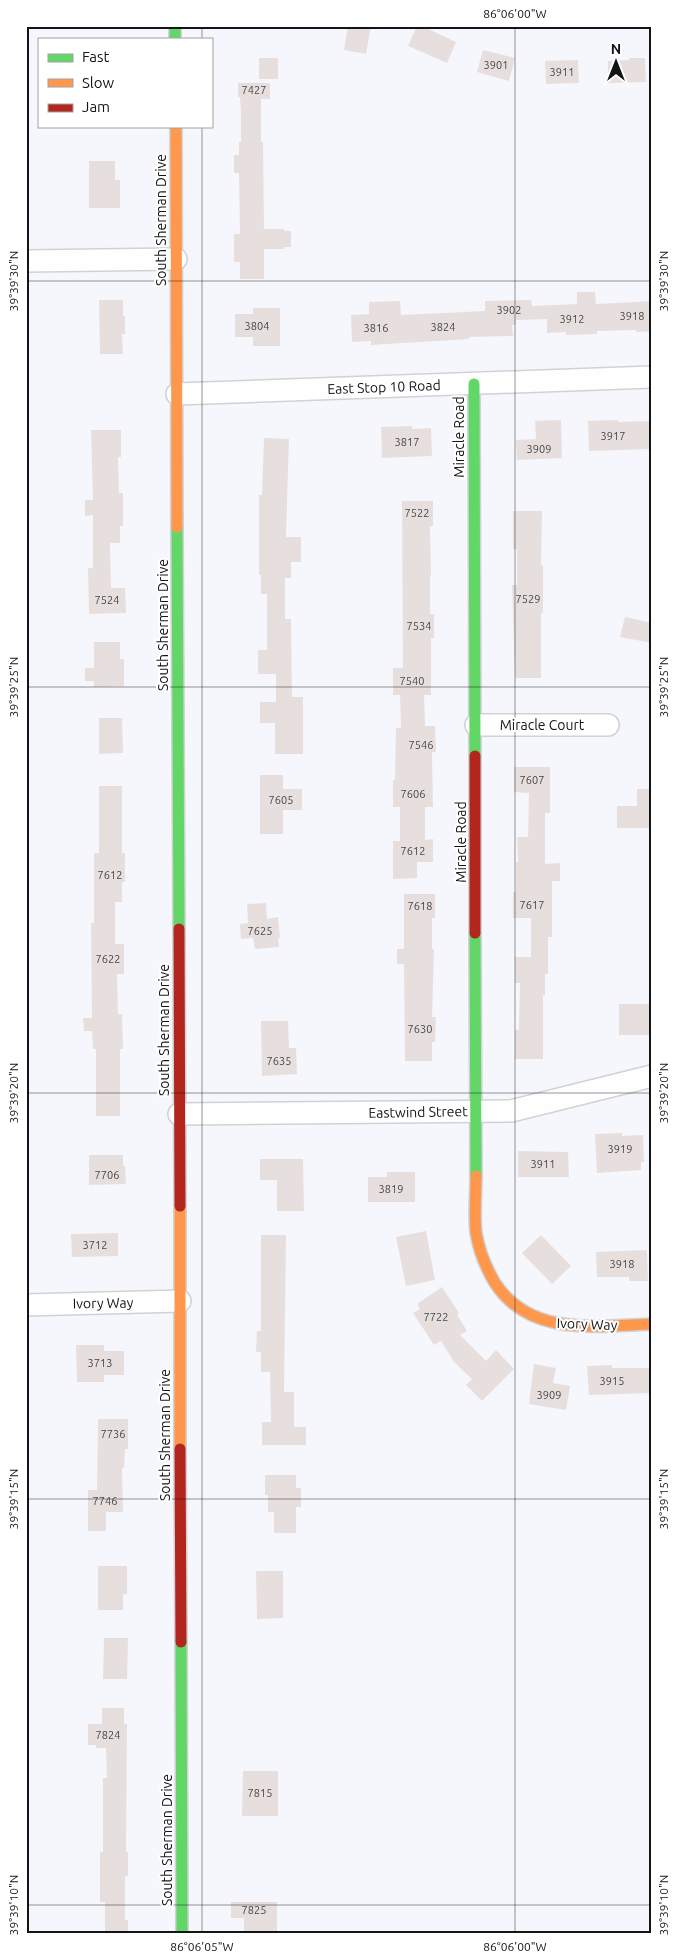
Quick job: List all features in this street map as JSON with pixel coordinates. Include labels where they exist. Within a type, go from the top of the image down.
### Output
[{"type":"street","name":"South Sherman Drive","points":[[176,128],[182,1934]]},
{"type":"street","points":[[26,262],[176,259]]},
{"type":"street","name":"East Stop 10 Road","points":[[177,394],[652,377]]},
{"type":"street","name":"Miracle Road","points":[[474,384],[476,1232],[484,1265],[490,1277],[503,1293]]},
{"type":"street","name":"Miracle Court","points":[[476,725],[608,725]]},
{"type":"street","name":"Eastwind Street","points":[[179,1114],[521,1110],[652,1076]]},
{"type":"street","name":"Ivory Way","points":[[503,1293],[530,1315],[546,1322],[581,1326],[652,1324]]},
{"type":"street","name":"Ivory Way","points":[[26,1305],[180,1301]]},
{"type":"building","points":[[348,26],[371,26],[366,54],[344,50]]},
{"type":"building","points":[[417,26],[422,26],[456,42],[447,63],[408,46]]},
{"type":"building","points":[[483,50],[515,58],[509,81],[477,72]]},
{"type":"building","points":[[259,58],[278,58],[278,79],[259,79]]},
{"type":"building","points":[[629,58],[645,58],[646,82],[608,83],[608,61],[629,60]]},
{"type":"building","points":[[578,60],[579,83],[546,84],[545,61]]},
{"type":"building","points":[[238,83],[270,83],[270,99],[261,99],[264,229],[291,231],[291,247],[264,249],[264,279],[240,279],[240,262],[234,262],[234,234],[240,234],[239,173],[234,173],[234,155],[239,155],[239,142],[241,142]]},
{"type":"building","points":[[89,161],[115,161],[115,180],[120,180],[120,208],[89,208]]},
{"type":"building","points":[[577,292],[595,292],[596,304],[652,301],[652,331],[597,331],[597,334],[566,335],[566,332],[547,333],[547,319],[516,320],[516,325],[512,325],[513,336],[469,337],[469,339],[371,345],[371,341],[352,342],[351,315],[369,314],[369,302],[400,301],[401,315],[485,311],[485,301],[531,300],[532,306],[577,304]]},
{"type":"building","points":[[99,300],[123,300],[125,334],[122,334],[123,354],[100,354]]},
{"type":"building","points":[[253,308],[280,308],[280,346],[253,346],[253,337],[235,337],[235,314],[253,314]]},
{"type":"building","points":[[561,420],[562,458],[517,460],[516,440],[536,439],[535,421]]},
{"type":"building","points":[[618,420],[618,422],[652,421],[652,449],[589,451],[588,421]]},
{"type":"building","points":[[412,426],[412,429],[431,428],[432,456],[382,458],[381,427]]},
{"type":"building","points":[[91,430],[121,430],[121,457],[118,457],[119,493],[123,493],[123,526],[120,526],[120,543],[110,543],[111,588],[125,588],[126,613],[89,614],[88,568],[93,568],[93,515],[85,516],[85,500],[93,500]]},
{"type":"building","points":[[264,438],[289,439],[286,537],[301,537],[301,562],[291,562],[291,578],[285,578],[285,619],[291,619],[292,697],[303,697],[303,754],[275,754],[275,723],[260,723],[260,702],[276,702],[276,674],[258,674],[258,650],[267,650],[267,594],[261,594],[261,575],[259,575],[259,495],[262,495]]},
{"type":"building","points":[[402,501],[433,501],[433,526],[430,526],[430,614],[434,614],[434,638],[431,638],[431,695],[424,695],[425,726],[435,726],[436,752],[432,752],[433,807],[425,807],[425,840],[433,839],[433,862],[417,862],[417,878],[393,879],[393,841],[400,841],[400,807],[393,807],[393,780],[395,780],[396,728],[401,728],[400,695],[393,695],[393,668],[403,668]]},
{"type":"building","points":[[513,511],[542,511],[541,565],[543,565],[543,613],[541,613],[541,678],[515,678],[512,585],[517,585],[517,549],[513,549]]},
{"type":"building","points":[[625,617],[652,623],[652,643],[620,637]]},
{"type":"building","points":[[94,642],[120,642],[120,659],[124,659],[124,686],[94,687],[94,681],[85,681],[85,668],[94,668]]},
{"type":"building","points":[[99,718],[122,718],[123,753],[99,754]]},
{"type":"building","points":[[514,767],[550,767],[550,813],[545,813],[545,864],[560,863],[560,881],[552,881],[552,937],[548,937],[548,974],[545,974],[545,995],[543,995],[543,1059],[515,1059],[515,1030],[519,1030],[520,983],[515,983],[515,957],[531,957],[531,918],[513,918],[513,892],[516,892],[516,862],[518,862],[517,837],[528,837],[529,793],[514,792]]},
{"type":"building","points":[[260,775],[283,775],[283,789],[302,789],[302,810],[283,810],[283,834],[260,834]]},
{"type":"building","points":[[99,786],[122,786],[122,853],[125,853],[125,882],[122,882],[122,902],[115,902],[115,944],[124,944],[124,974],[117,974],[118,1014],[122,1014],[123,1049],[120,1049],[120,1116],[96,1116],[96,1049],[93,1049],[92,1031],[84,1031],[83,1018],[92,1018],[91,923],[94,923],[94,853],[99,853]]},
{"type":"building","points":[[637,789],[652,789],[652,828],[617,828],[617,806],[637,806]]},
{"type":"building","points":[[404,894],[435,894],[435,918],[432,918],[432,949],[434,949],[432,1017],[436,1017],[435,1042],[432,1042],[432,1061],[405,1061],[404,964],[397,964],[397,949],[404,949]]},
{"type":"building","points":[[266,903],[267,919],[278,917],[279,947],[255,949],[253,938],[241,939],[240,924],[248,923],[247,904]]},
{"type":"building","points":[[619,1004],[652,1004],[652,1030],[649,1030],[649,1035],[619,1035]]},
{"type":"building","points":[[261,1021],[288,1021],[289,1048],[296,1048],[297,1074],[262,1076]]},
{"type":"building","points":[[622,1133],[622,1136],[643,1135],[644,1162],[641,1162],[641,1170],[597,1173],[595,1134]]},
{"type":"building","points":[[518,1151],[568,1152],[569,1177],[518,1177]]},
{"type":"building","points":[[89,1155],[123,1155],[126,1184],[89,1185]]},
{"type":"building","points":[[260,1159],[303,1159],[304,1211],[277,1211],[277,1180],[260,1180]]},
{"type":"building","points":[[387,1172],[415,1172],[415,1202],[368,1202],[368,1177],[387,1177]]},
{"type":"building","points":[[426,1231],[435,1280],[406,1286],[396,1237]]},
{"type":"building","points":[[118,1233],[118,1256],[72,1257],[71,1234]]},
{"type":"building","points":[[261,1235],[286,1235],[284,1392],[294,1392],[294,1427],[306,1427],[306,1445],[262,1445],[262,1422],[271,1422],[270,1372],[261,1372],[261,1352],[256,1352],[257,1331],[261,1331]]},
{"type":"building","points":[[541,1235],[571,1266],[552,1284],[522,1253]]},
{"type":"building","points":[[647,1250],[648,1281],[629,1281],[629,1277],[597,1277],[596,1252]]},
{"type":"building","points":[[442,1287],[459,1313],[457,1315],[467,1331],[460,1335],[486,1361],[496,1350],[514,1369],[482,1401],[466,1385],[472,1379],[454,1362],[441,1341],[434,1345],[413,1313],[420,1309],[417,1304]]},
{"type":"building","points":[[76,1345],[104,1345],[104,1351],[124,1351],[124,1375],[104,1375],[104,1382],[77,1382]]},
{"type":"building","points":[[534,1364],[556,1368],[553,1383],[570,1386],[566,1410],[529,1404]]},
{"type":"building","points":[[612,1365],[612,1368],[652,1368],[652,1393],[589,1395],[587,1366]]},
{"type":"building","points":[[98,1419],[128,1419],[128,1449],[125,1449],[124,1468],[122,1468],[123,1512],[106,1512],[106,1531],[88,1531],[88,1490],[97,1490]]},
{"type":"building","points":[[265,1475],[296,1475],[296,1488],[301,1488],[301,1507],[296,1507],[296,1533],[274,1533],[274,1512],[268,1512],[268,1495],[265,1495]]},
{"type":"building","points":[[98,1566],[127,1566],[127,1594],[123,1594],[123,1610],[98,1610]]},
{"type":"building","points":[[256,1571],[283,1571],[283,1618],[257,1619]]},
{"type":"building","points":[[104,1638],[128,1638],[127,1679],[103,1679]]},
{"type":"building","points":[[102,1708],[124,1708],[124,1724],[127,1724],[126,1852],[128,1852],[128,1876],[125,1876],[125,1920],[128,1920],[128,1934],[105,1934],[105,1902],[100,1902],[100,1852],[103,1852],[103,1778],[107,1778],[106,1748],[96,1748],[96,1745],[88,1745],[88,1724],[102,1724]]},
{"type":"building","points":[[243,1771],[278,1771],[278,1816],[242,1816]]},
{"type":"building","points":[[231,1902],[277,1902],[277,1931],[244,1931],[244,1918],[231,1918]]},
{"type":"traffic: fast","points":[[175,26],[175,38]]},
{"type":"traffic: fast","points":[[474,384],[475,756]]},
{"type":"traffic: fast","points":[[177,527],[179,929]]},
{"type":"traffic: fast","points":[[475,933],[476,1176]]},
{"type":"traffic: fast","points":[[181,1642],[182,1934]]},
{"type":"traffic: slow","points":[[176,128],[177,527]]},
{"type":"traffic: slow","points":[[476,1176],[475,1226],[479,1246],[495,1283],[509,1300],[526,1312],[545,1320],[566,1324],[587,1326],[652,1324]]},
{"type":"traffic: slow","points":[[180,1206],[180,1449]]},
{"type":"traffic: jam","points":[[475,756],[475,933]]},
{"type":"traffic: jam","points":[[179,929],[180,1206]]},
{"type":"traffic: jam","points":[[180,1449],[181,1642]]}]
